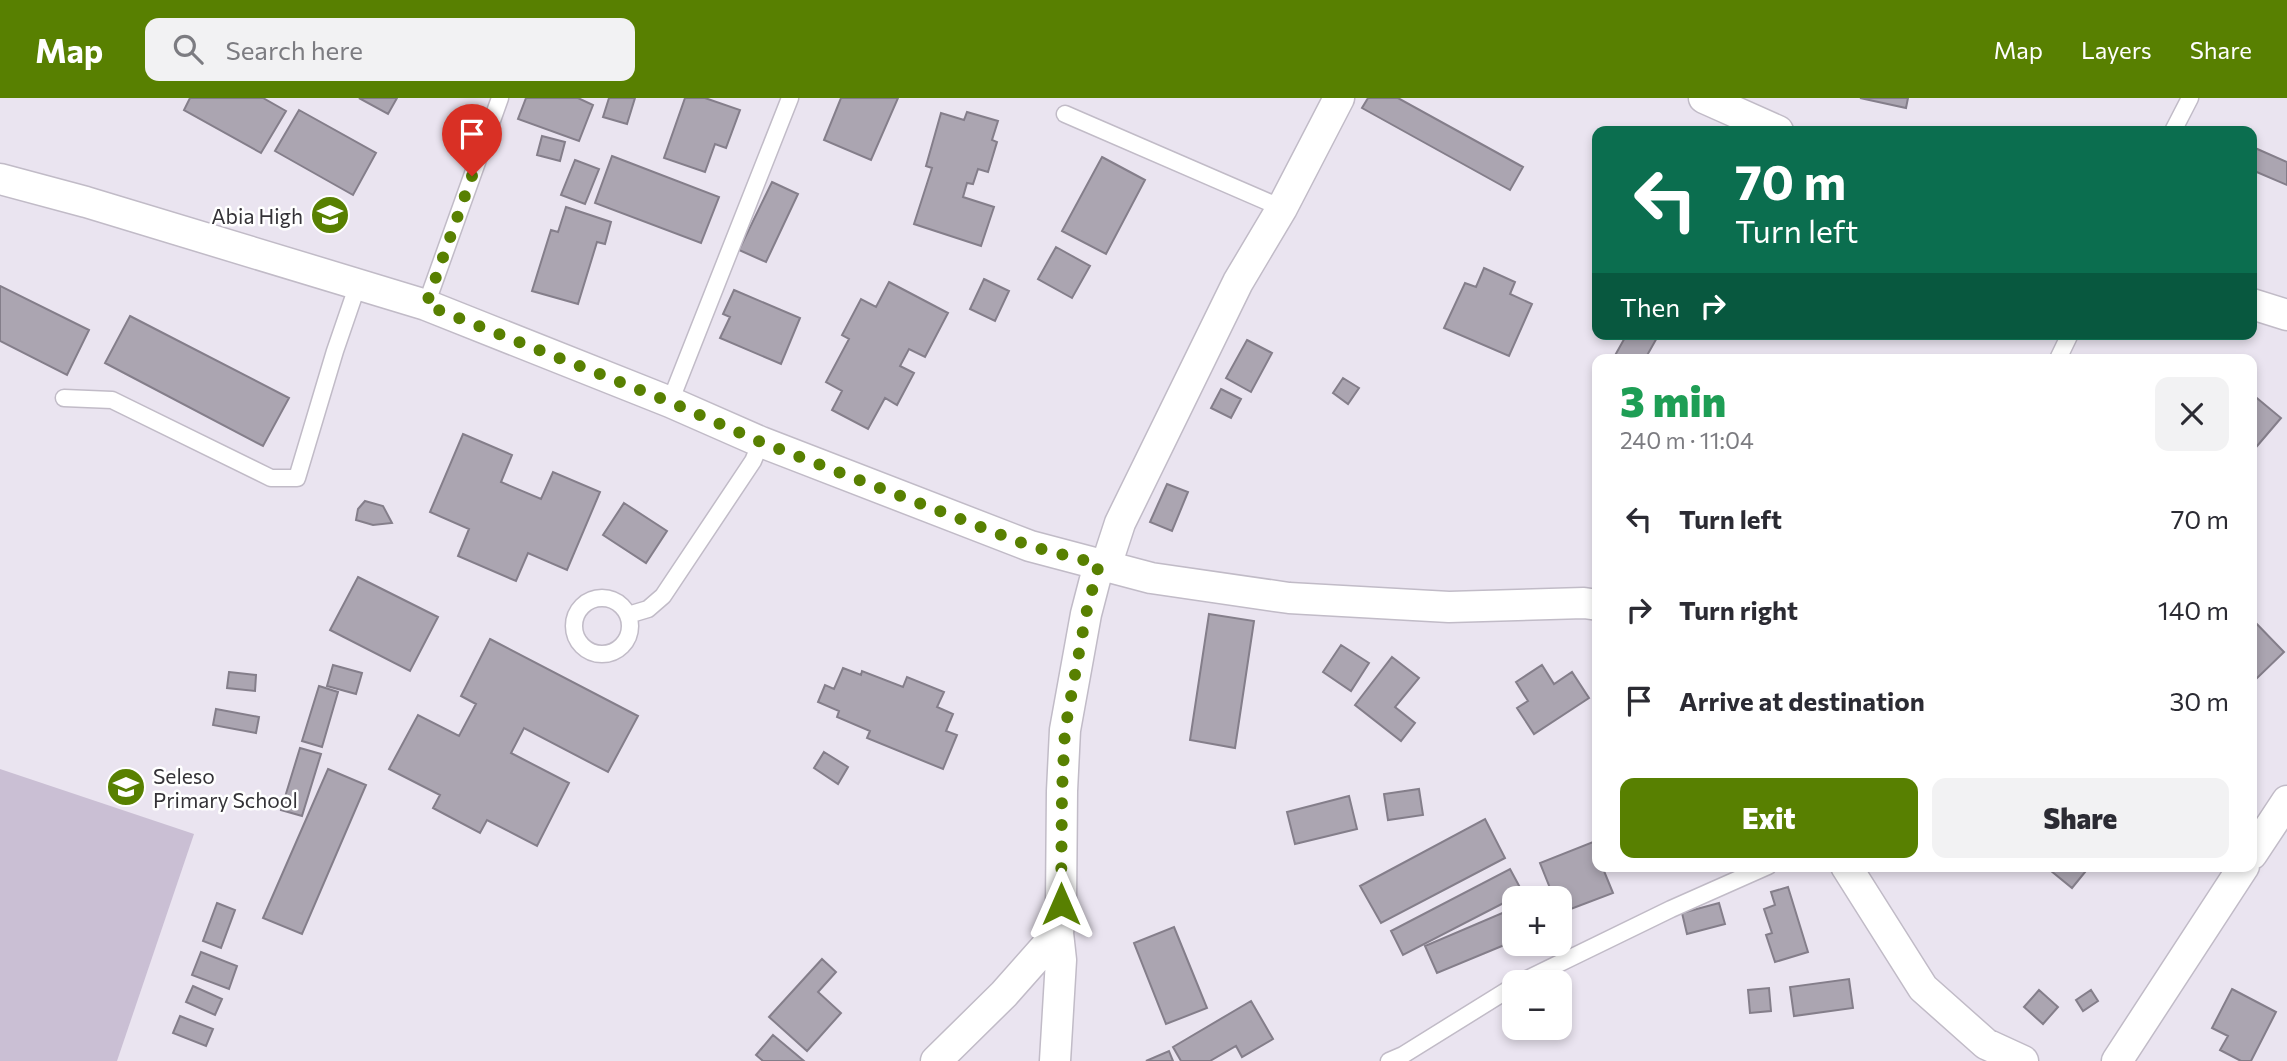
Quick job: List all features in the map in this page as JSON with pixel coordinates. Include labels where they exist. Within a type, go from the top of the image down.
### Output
[{"type":"street","points":[[1055,1061],[1061,960],[1058,933],[1065,730],[1086,614],[1102,565],[1120,523],[1227,306],[1339,98]]},
{"type":"street","points":[[1723,102],[1769,126]]},
{"type":"street","points":[[0,179],[86,202],[426,305],[670,402],[761,442],[1030,546],[1151,578],[1289,598],[1450,607],[1592,604]]},
{"type":"street","points":[[2257,306],[2287,315]]},
{"type":"street","points":[[2257,846],[2287,801]]},
{"type":"street","points":[[1850,872],[1923,988],[1986,1044],[2022,1061]]},
{"type":"street","points":[[2117,1061],[2241,872]]},
{"type":"street","points":[[936,1061],[1003,994],[1058,933]]},
{"type":"lane","points":[[426,305],[500,98]]},
{"type":"lane","points":[[670,402],[790,98]]},
{"type":"lane","points":[[2176,126],[2190,98]]},
{"type":"lane","points":[[1065,114],[1282,208]]},
{"type":"lane","points":[[64,398],[112,400],[271,478],[297,478],[358,284]]},
{"type":"lane","points":[[628,615],[648,610],[663,596],[754,461],[761,442]]},
{"type":"lane","points":[[1547,970],[1755,872]]},
{"type":"lane","points":[[1389,1061],[1502,993]]},
{"type":"shaded area","points":[[0,769],[194,834],[117,1061],[0,1061]]},
{"type":"building","points":[[190,98],[263,98],[286,111],[261,153],[184,110]]},
{"type":"building","points":[[359,98],[397,98],[388,114]]},
{"type":"building","points":[[526,98],[578,98],[593,105],[579,141],[518,119]]},
{"type":"building","points":[[609,98],[635,98],[627,124],[603,117]]},
{"type":"building","points":[[685,98],[705,98],[740,110],[726,148],[715,144],[705,172],[664,158]]},
{"type":"building","points":[[841,98],[898,98],[871,160],[824,140]]},
{"type":"building","points":[[1368,98],[1398,98],[1523,167],[1510,190],[1362,108]]},
{"type":"building","points":[[1860,98],[1908,98],[1906,108]]},
{"type":"building","points":[[299,110],[376,153],[353,195],[275,151]]},
{"type":"building","points":[[967,112],[998,121],[992,140],[997,142],[988,172],[978,169],[973,184],[967,183],[963,197],[994,207],[981,246],[914,224],[932,168],[926,166],[941,113],[964,120]]},
{"type":"building","points":[[542,136],[565,142],[560,161],[537,155]]},
{"type":"building","points":[[2257,149],[2287,162],[2287,185],[2257,172]]},
{"type":"building","points":[[612,156],[719,197],[701,243],[595,203]]},
{"type":"building","points":[[1102,157],[1145,180],[1106,254],[1062,231]]},
{"type":"building","points":[[575,160],[599,169],[585,204],[561,195]]},
{"type":"building","points":[[772,182],[798,194],[766,262],[739,250]]},
{"type":"building","points":[[566,207],[611,222],[605,244],[597,242],[578,304],[532,291],[551,230],[558,232]]},
{"type":"building","points":[[1056,247],[1090,266],[1072,298],[1038,279]]},
{"type":"building","points":[[1484,268],[1515,282],[1510,294],[1532,304],[1509,356],[1444,328],[1465,283],[1476,287]]},
{"type":"building","points":[[984,279],[1009,291],[995,321],[970,309]]},
{"type":"building","points":[[889,282],[948,313],[925,357],[909,349],[900,366],[914,373],[897,405],[885,398],[868,429],[832,410],[842,391],[826,382],[849,339],[842,335],[861,299],[876,307]]},
{"type":"building","points":[[0,286],[89,330],[67,375],[0,341]]},
{"type":"building","points":[[734,290],[800,318],[781,364],[720,338],[730,317],[723,314]]},
{"type":"building","points":[[130,316],[289,398],[263,446],[105,363]]},
{"type":"building","points":[[1247,340],[1272,353],[1251,392],[1226,378]]},
{"type":"building","points":[[1624,340],[1656,340],[1648,354],[1616,354]]},
{"type":"building","points":[[1343,378],[1359,388],[1348,404],[1333,393]]},
{"type":"building","points":[[1221,389],[1241,399],[1231,418],[1211,408]]},
{"type":"building","points":[[2257,398],[2281,418],[2257,446]]},
{"type":"building","points":[[463,434],[512,455],[501,482],[541,499],[553,472],[600,492],[567,570],[528,553],[516,581],[458,556],[469,529],[430,512]]},
{"type":"building","points":[[1167,484],[1188,492],[1172,531],[1150,522]]},
{"type":"building","points":[[365,501],[383,506],[392,523],[373,525],[356,520],[358,509]]},
{"type":"building","points":[[624,503],[667,531],[646,563],[603,535]]},
{"type":"building","points":[[358,577],[438,617],[410,671],[330,630]]},
{"type":"building","points":[[1209,614],[1254,621],[1235,748],[1190,740]]},
{"type":"building","points":[[2257,624],[2284,652],[2257,678]]},
{"type":"building","points":[[490,639],[638,716],[608,772],[524,728],[511,753],[569,783],[537,846],[487,820],[480,833],[433,808],[440,795],[389,769],[418,715],[459,736],[476,704],[461,696]]},
{"type":"building","points":[[1341,645],[1369,663],[1351,691],[1323,672]]},
{"type":"building","points":[[1392,657],[1419,678],[1395,707],[1415,723],[1401,741],[1355,705]]},
{"type":"building","points":[[333,665],[362,673],[356,694],[327,686]]},
{"type":"building","points":[[1542,665],[1554,684],[1572,672],[1589,698],[1534,734],[1517,708],[1528,701],[1516,682]]},
{"type":"building","points":[[843,668],[861,675],[862,671],[903,687],[907,677],[944,692],[937,707],[953,714],[946,731],[957,735],[943,769],[867,738],[870,731],[837,717],[839,711],[818,702],[825,685],[834,689]]},
{"type":"building","points":[[229,672],[256,675],[255,691],[227,688]]},
{"type":"building","points":[[319,686],[338,692],[322,747],[302,741]]},
{"type":"building","points":[[216,709],[259,717],[256,733],[213,725]]},
{"type":"building","points":[[300,748],[321,754],[302,816],[281,810]]},
{"type":"building","points":[[824,752],[848,767],[838,784],[814,768]]},
{"type":"building","points":[[328,769],[366,785],[302,934],[263,918]]},
{"type":"building","points":[[1419,789],[1423,815],[1388,820],[1384,794]]},
{"type":"building","points":[[1349,796],[1357,829],[1295,844],[1287,812]]},
{"type":"building","points":[[1485,819],[1505,858],[1381,923],[1360,886]]},
{"type":"building","points":[[1592,842],[1592,872],[1604,872],[1613,893],[1572,908],[1572,886],[1549,886],[1540,863]]},
{"type":"building","points":[[1510,869],[1519,886],[1502,886],[1502,904],[1403,955],[1391,931]]},
{"type":"building","points":[[2052,872],[2085,872],[2072,888]]},
{"type":"building","points":[[1788,887],[1808,952],[1775,962],[1766,935],[1772,933],[1764,909],[1775,905],[1771,892]]},
{"type":"building","points":[[217,903],[235,910],[221,948],[203,941]]},
{"type":"building","points":[[1719,903],[1725,924],[1687,934],[1682,913]]},
{"type":"building","points":[[1502,913],[1502,946],[1437,973],[1425,946]]},
{"type":"building","points":[[1174,927],[1207,1008],[1166,1024],[1134,943]]},
{"type":"building","points":[[201,952],[237,966],[229,989],[192,975]]},
{"type":"building","points":[[822,959],[836,972],[818,992],[841,1013],[807,1051],[769,1017]]},
{"type":"building","points":[[1849,979],[1853,1008],[1794,1016],[1790,987]]},
{"type":"building","points":[[193,986],[222,999],[215,1015],[186,1002]]},
{"type":"building","points":[[1769,988],[1771,1011],[1750,1013],[1748,990]]},
{"type":"building","points":[[2232,989],[2276,1012],[2251,1061],[2241,1061],[2220,1050],[2228,1036],[2212,1028]]},
{"type":"building","points":[[2039,990],[2058,1007],[2043,1024],[2024,1007]]},
{"type":"building","points":[[2091,990],[2098,1001],[2083,1011],[2076,1000]]},
{"type":"building","points":[[1251,1001],[1273,1039],[1242,1057],[1236,1046],[1210,1061],[1181,1061],[1173,1047]]},
{"type":"building","points":[[180,1016],[213,1029],[206,1046],[173,1033]]},
{"type":"building","points":[[773,1035],[804,1061],[763,1061],[756,1055]]},
{"type":"building","points":[[1169,1051],[1173,1061],[1146,1061]]},
{"type":"place","name":"Abia High","points":[[330,215]]},
{"type":"place","name":"Seleso Primary School","points":[[126,787]]},
{"type":"route","points":[[472,176],[426,305],[670,402],[761,442],[1030,546],[1099,564],[1086,614],[1065,730],[1061,904]]}]
